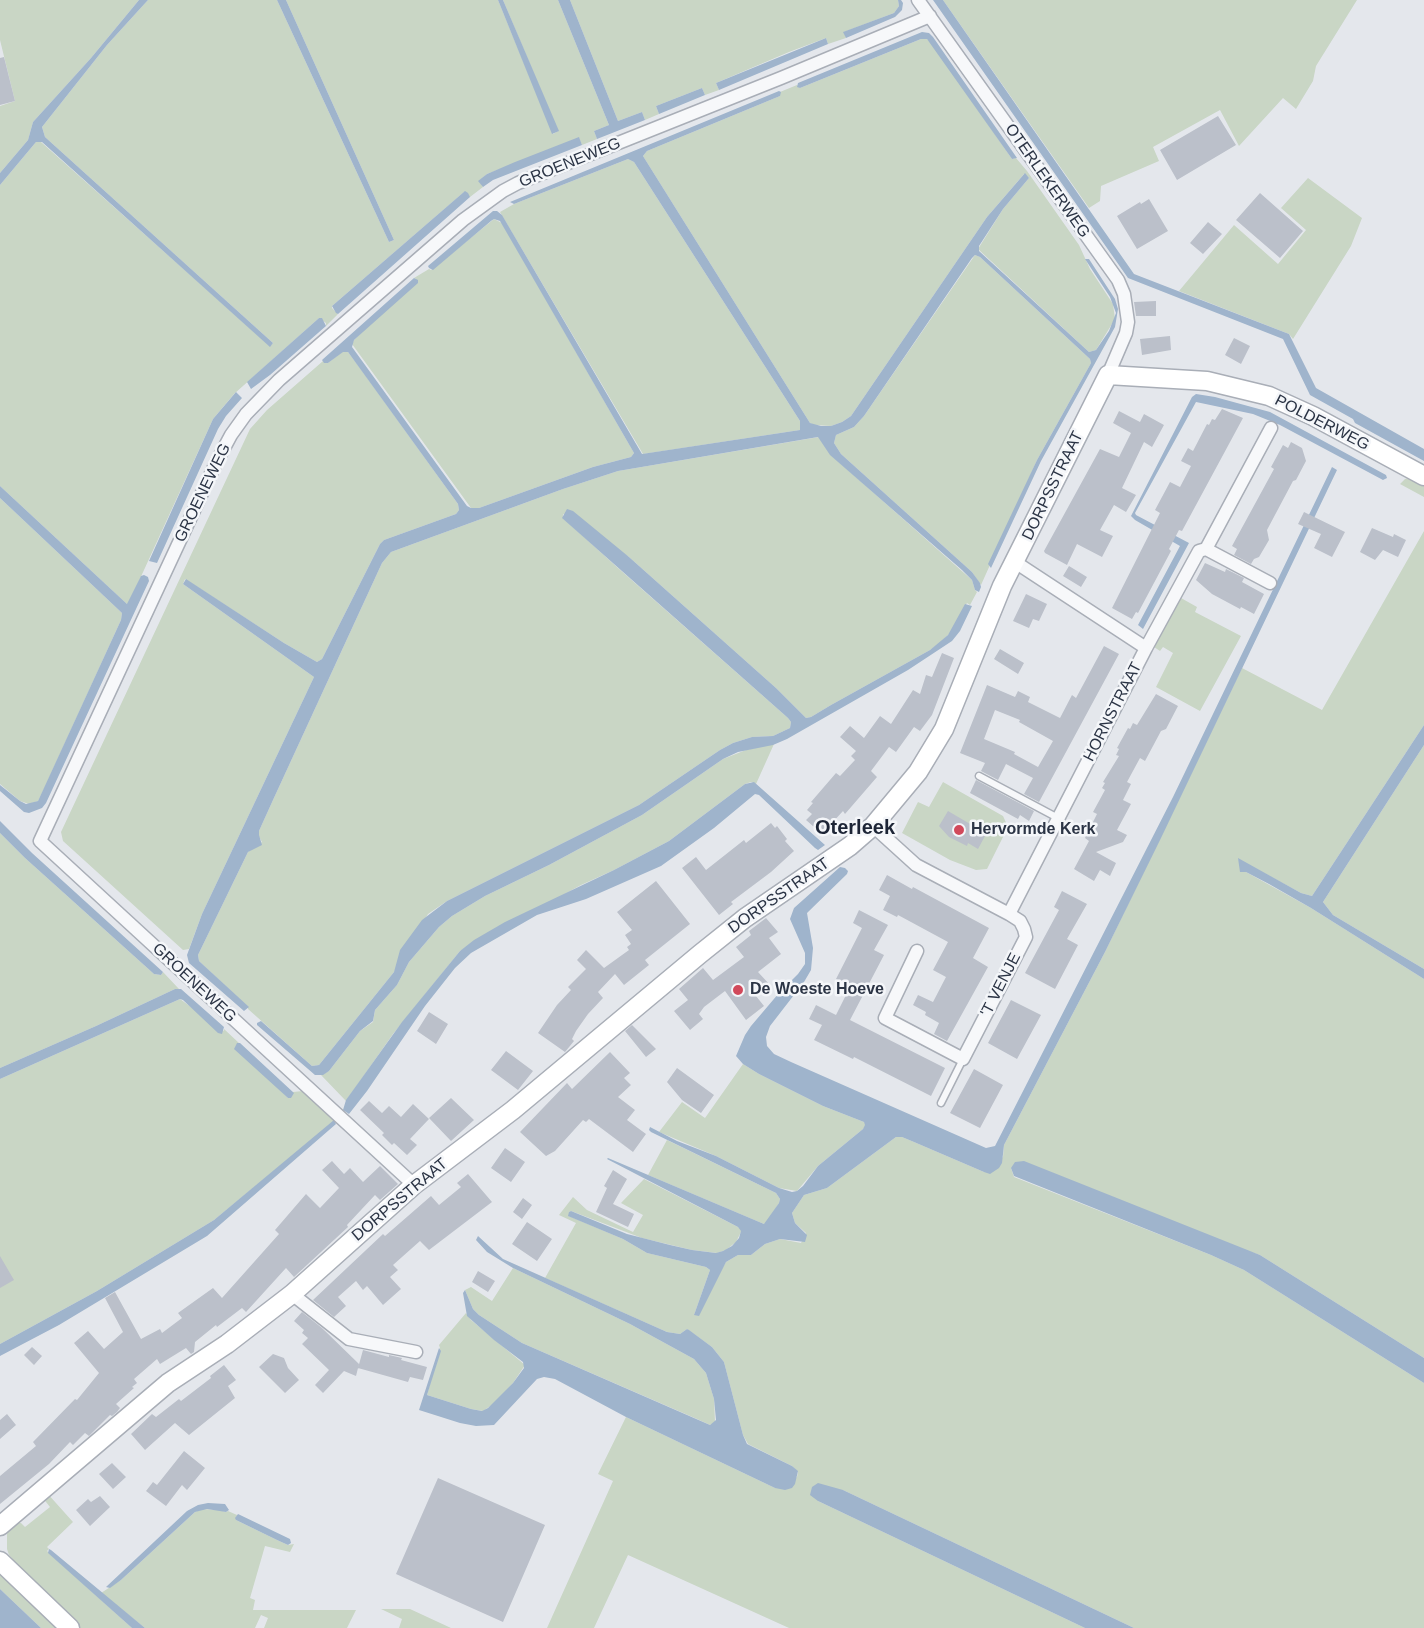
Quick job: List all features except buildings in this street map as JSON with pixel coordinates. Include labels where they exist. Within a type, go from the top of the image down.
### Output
[{"type":"street","name":"OTERLEKERWEG","points":[[918,0],[1118,280],[1124,294],[1128,322],[1126,333],[1108,375]]},
{"type":"street","name":"GROENEWEG","points":[[414,1185],[40,841],[216,463],[231,435],[246,414],[279,380],[463,220],[503,191],[930,16]]},
{"type":"street","name":"POLDERWEG","points":[[1108,375],[1207,381],[1269,396],[1313,416],[1424,476]]},
{"type":"street","name":"DORPSSTRAAT","points":[[0,1526],[168,1383],[227,1344],[292,1294],[414,1185],[513,1110],[745,918],[850,846],[873,826],[918,772],[944,729],[994,604],[1108,375]]},
{"type":"street","points":[[1206,549],[1271,428]]},
{"type":"street","points":[[1146,648],[1199,551],[1206,549],[1270,583]]},
{"type":"street","name":"HORNSTRAAT","points":[[1009,914],[1146,648],[1015,562]]},
{"type":"street","name":"'T VENJE","points":[[873,826],[916,865],[1020,921],[1026,937],[963,1059]]},
{"type":"street","points":[[917,951],[885,1018],[963,1059]]},
{"type":"street","points":[[292,1294],[349,1339],[416,1352]]},
{"type":"street","points":[[0,1561],[70,1628]]},
{"type":"lane","points":[[979,776],[1058,818]]},
{"type":"lane","points":[[941,1102],[963,1059]]},
{"type":"green space","points":[[0,0],[139,0],[91,58],[33,122],[28,140],[0,173],[0,106],[15,101],[0,40]]},
{"type":"green space","points":[[148,0],[277,0],[389,242],[394,240],[286,0],[498,0],[553,134],[558,131],[503,0],[558,0],[609,125],[594,131],[597,139],[582,145],[579,138],[487,174],[479,181],[483,187],[470,197],[464,192],[332,306],[338,314],[326,326],[326,323],[319,318],[234,394],[213,419],[128,605],[0,486],[0,185],[36,142],[41,142],[270,346],[273,343],[45,137],[42,127],[107,45]]},
{"type":"green space","points":[[570,0],[898,0],[899,6],[894,13],[844,32],[846,38],[828,44],[826,38],[716,83],[719,90],[705,95],[702,88],[656,106],[659,114],[645,120],[642,112],[618,121]]},
{"type":"green space","points":[[943,0],[1357,0],[1316,66],[1313,81],[1296,109],[1283,98],[1239,146],[1220,110],[1153,147],[1159,161],[1101,186],[1100,201],[1089,208]]},
{"type":"green space","points":[[921,39],[927,39],[934,46],[1012,159],[1016,158],[1027,171],[1079,245],[1090,269],[1113,304],[1115,319],[1096,350],[1089,352],[978,249],[1003,209],[1029,178],[1024,174],[987,217],[851,416],[831,426],[814,425],[810,423],[643,156],[647,151],[780,96],[780,92],[797,85],[800,88]]},
{"type":"green space","points":[[628,159],[634,162],[800,421],[800,430],[643,454],[500,212],[514,204]]},
{"type":"green space","points":[[1308,178],[1362,218],[1351,246],[1293,339],[1289,334],[1179,291],[1234,225],[1278,264],[1306,230],[1281,208]]},
{"type":"green space","points":[[494,219],[502,223],[634,453],[631,457],[593,467],[479,508],[471,508],[352,344],[416,279],[414,278],[431,270]]},
{"type":"green space","points":[[975,255],[980,257],[1090,359],[1091,363],[1037,460],[981,585],[972,572],[841,454],[834,443],[836,435],[854,427],[864,416]]},
{"type":"green space","points":[[343,351],[348,352],[360,368],[458,504],[459,510],[456,514],[384,540],[380,544],[322,659],[317,662],[185,579],[183,584],[314,677],[202,914],[189,949],[183,950],[63,841],[61,832],[250,429],[267,410],[323,361],[328,363]]},
{"type":"green space","points":[[819,437],[831,455],[972,580],[977,592],[970,605],[967,603],[951,632],[940,643],[806,718],[776,688],[629,557],[563,514],[563,518],[618,568],[788,718],[791,722],[790,728],[773,736],[752,737],[733,743],[639,805],[447,901],[428,914],[394,972],[319,1065],[312,1066],[248,1009],[199,961],[198,955],[248,852],[262,842],[258,835],[259,831],[382,563],[391,552],[618,471]]},
{"type":"green space","points":[[1412,477],[1424,483],[1424,497],[1400,484]]},
{"type":"green space","points":[[0,498],[122,613],[121,620],[43,791],[38,801],[29,804],[20,801],[0,784]]},
{"type":"green space","points":[[1424,531],[1424,725],[1312,896],[1301,893],[1238,859],[1246,872],[1311,908],[1424,979],[1424,1358],[1260,1255],[1011,1168],[1014,1177],[1244,1270],[1424,1383],[1424,1628],[1134,1628],[843,1490],[818,1501],[1085,1628],[789,1628],[628,1555],[594,1628],[547,1628],[613,1481],[598,1474],[626,1417],[775,1488],[797,1477],[798,1472],[792,1466],[748,1444],[743,1435],[724,1362],[712,1347],[687,1329],[680,1334],[667,1332],[545,1278],[576,1223],[559,1215],[573,1197],[587,1210],[633,1232],[643,1215],[621,1203],[644,1179],[742,1230],[736,1242],[726,1250],[717,1253],[692,1250],[642,1238],[569,1212],[569,1216],[623,1239],[647,1253],[706,1267],[710,1270],[694,1315],[726,1262],[738,1255],[751,1255],[765,1244],[780,1239],[801,1243],[806,1233],[795,1223],[792,1213],[804,1195],[827,1188],[896,1137],[902,1137],[984,1172],[1003,1157],[1004,1145],[1105,952],[1242,668],[1322,710]]},
{"type":"green space","points":[[1181,598],[1197,607],[1195,612],[1241,636],[1200,711],[1156,687],[1173,653],[1163,647],[1160,651],[1154,647]]},
{"type":"green space","points":[[774,744],[756,784],[751,782],[745,784],[669,841],[581,885],[460,951],[393,1034],[346,1101],[321,1075],[329,1071],[360,1031],[373,1022],[375,1010],[397,985],[409,962],[439,927],[452,916],[485,896],[642,815],[723,759],[746,750]]},
{"type":"green space","points":[[1424,745],[1424,969],[1333,915],[1323,902]]},
{"type":"green space","points":[[943,782],[1003,816],[1008,827],[987,869],[976,870],[950,860],[902,833],[918,802],[929,807]]},
{"type":"green space","points":[[0,833],[154,974],[161,975],[163,972],[179,989],[0,1068]]},
{"type":"green space","points":[[180,999],[224,1031],[224,1029],[288,1098],[293,1092],[303,1091],[315,1097],[335,1121],[214,1220],[97,1291],[0,1344],[0,1079]]},
{"type":"green space","points":[[743,1064],[823,1106],[864,1122],[866,1125],[818,1166],[797,1191],[779,1188],[716,1156],[659,1132],[682,1102],[705,1118]]},
{"type":"green space","points":[[667,1140],[776,1193],[780,1199],[779,1203],[767,1223],[764,1224],[648,1175]]},
{"type":"green space","points":[[513,1268],[630,1324],[694,1359],[706,1373],[714,1399],[715,1422],[710,1425],[522,1343],[479,1315],[473,1309],[465,1290],[471,1287],[492,1301]]},
{"type":"green space","points":[[466,1313],[471,1320],[525,1365],[496,1402],[483,1411],[427,1395],[439,1345]]},
{"type":"green space","points":[[47,1493],[73,1522],[47,1547],[49,1549],[47,1551],[132,1628],[80,1628],[48,1598],[9,1555],[7,1534],[13,1522],[21,1523],[25,1527],[50,1507],[42,1497]]},
{"type":"green space","points":[[202,1509],[228,1511],[237,1515],[236,1520],[288,1545],[294,1544],[290,1552],[265,1546],[250,1598],[255,1600],[253,1610],[356,1610],[347,1628],[264,1628],[268,1618],[261,1615],[255,1628],[145,1628],[101,1593],[121,1580],[195,1512]]},
{"type":"green space","points":[[0,1569],[60,1628],[41,1628],[0,1589]]},
{"type":"green space","points":[[381,1609],[410,1609],[451,1628],[399,1628],[402,1619]]},
{"type":"water","points":[[139,0],[148,0],[107,45],[42,127],[45,137],[273,343],[270,347],[42,142],[36,142],[0,185],[0,173],[28,140],[33,122],[91,58]]},
{"type":"water","points":[[277,0],[286,0],[394,240],[389,242]]},
{"type":"water","points":[[498,0],[503,0],[559,131],[552,134]]},
{"type":"water","points":[[558,0],[570,0],[618,121],[642,112],[645,120],[597,139],[594,131],[609,125]]},
{"type":"water","points":[[898,0],[903,3],[902,10],[895,17],[846,38],[843,32],[894,13],[899,6]]},
{"type":"water","points":[[933,0],[943,0],[1134,274],[1289,334],[1316,388],[1424,449],[1424,461],[1310,395],[1283,339],[1128,278]]},
{"type":"water","points":[[922,32],[929,33],[933,37],[1017,158],[1012,159],[927,39],[921,39],[800,88],[797,87],[798,83]]},
{"type":"water","points":[[826,38],[828,44],[719,90],[716,83]]},
{"type":"water","points":[[702,88],[705,95],[659,114],[656,106]]},
{"type":"water","points":[[779,91],[780,96],[647,151],[643,156],[810,423],[831,426],[851,416],[987,217],[1025,173],[1029,178],[1003,209],[979,246],[979,251],[1089,352],[1096,350],[1109,331],[1116,313],[1110,297],[1085,259],[1089,259],[1115,299],[1118,309],[1115,327],[1041,461],[991,568],[988,564],[1037,460],[1091,363],[1090,359],[980,257],[975,255],[972,258],[864,416],[854,427],[836,435],[834,443],[841,454],[972,572],[980,583],[979,592],[975,590],[972,580],[962,570],[830,455],[818,437],[618,471],[391,552],[382,563],[259,831],[262,845],[248,852],[198,955],[199,961],[249,1007],[244,1011],[189,963],[187,955],[202,914],[314,677],[183,584],[186,579],[317,662],[322,659],[380,544],[384,540],[456,514],[459,510],[458,504],[348,352],[343,352],[328,363],[322,360],[414,278],[418,280],[418,283],[354,340],[352,347],[467,506],[479,508],[593,467],[631,457],[634,453],[500,221],[494,219],[433,270],[429,268],[428,266],[493,211],[502,215],[642,454],[800,430],[800,421],[634,162],[628,159],[514,204],[510,202]]},
{"type":"water","points":[[579,137],[582,145],[493,180],[483,187],[478,181],[487,174]]},
{"type":"water","points":[[465,191],[470,197],[338,314],[336,313],[332,306]]},
{"type":"water","points":[[319,318],[322,318],[326,326],[251,389],[247,382]]},
{"type":"water","points":[[236,392],[242,398],[218,429],[157,563],[149,561],[213,419]]},
{"type":"water","points":[[1196,394],[1270,412],[1386,475],[1387,478],[1383,480],[1280,425],[1253,414],[1196,402],[1135,513],[1189,543],[1143,629],[1138,625],[1180,546],[1131,516],[1192,397]]},
{"type":"water","points":[[1332,467],[1337,470],[1105,952],[1004,1145],[1002,1163],[999,1168],[990,1174],[902,1137],[896,1137],[827,1188],[804,1195],[792,1213],[795,1223],[807,1235],[805,1242],[780,1239],[765,1244],[751,1255],[738,1255],[726,1262],[699,1316],[694,1315],[710,1270],[706,1267],[647,1253],[623,1239],[568,1216],[571,1211],[627,1234],[692,1250],[716,1253],[723,1251],[739,1238],[741,1231],[738,1227],[607,1159],[764,1224],[779,1203],[780,1199],[776,1193],[651,1132],[650,1127],[792,1192],[803,1186],[818,1166],[863,1129],[864,1122],[823,1106],[759,1074],[743,1064],[736,1056],[751,1026],[805,964],[805,953],[790,919],[794,908],[840,867],[848,871],[847,874],[807,913],[813,948],[811,970],[770,1026],[766,1037],[767,1046],[774,1054],[791,1062],[986,1148],[995,1146],[1173,797]]},
{"type":"water","points":[[0,486],[127,604],[141,576],[148,577],[149,581],[46,803],[42,808],[29,813],[24,812],[0,791],[0,785],[26,804],[38,801],[121,620],[122,613],[0,498]]},
{"type":"water","points":[[567,509],[573,511],[629,557],[776,688],[806,718],[930,650],[948,635],[965,604],[972,606],[960,631],[952,641],[908,670],[787,739],[773,745],[738,752],[723,759],[642,815],[485,896],[452,916],[439,927],[409,962],[397,985],[375,1010],[373,1021],[360,1031],[329,1071],[323,1075],[315,1075],[257,1023],[261,1021],[312,1066],[319,1065],[394,972],[400,950],[422,920],[447,901],[639,805],[733,743],[752,737],[773,736],[790,728],[791,722],[788,718],[562,518]]},
{"type":"water","points":[[1424,725],[1424,745],[1323,902],[1333,915],[1424,969],[1424,979],[1311,908],[1246,872],[1240,872],[1238,858],[1301,893],[1312,896]]},
{"type":"water","points":[[754,782],[825,845],[818,850],[815,848],[759,795],[755,794],[714,828],[661,866],[586,899],[537,915],[471,953],[455,968],[425,1006],[349,1114],[343,1110],[346,1100],[402,1022],[460,951],[505,922],[669,841],[745,784]]},
{"type":"water","points":[[0,821],[163,972],[161,975],[154,974],[25,858],[0,833]]},
{"type":"water","points":[[175,989],[181,989],[224,1027],[222,1034],[180,999],[0,1079],[0,1068]]},
{"type":"water","points":[[237,1043],[240,1043],[294,1093],[291,1098],[288,1098],[234,1049]]},
{"type":"water","points":[[334,1120],[336,1124],[207,1236],[59,1325],[0,1356],[0,1344],[97,1291],[214,1220]]},
{"type":"water","points":[[1024,1161],[1260,1255],[1424,1358],[1424,1383],[1244,1270],[1014,1176],[1011,1168],[1015,1162]]},
{"type":"water","points":[[478,1236],[503,1259],[667,1332],[680,1334],[687,1329],[712,1347],[724,1362],[747,1444],[798,1471],[792,1488],[785,1490],[775,1488],[626,1417],[555,1379],[544,1377],[537,1379],[494,1425],[476,1426],[460,1423],[419,1410],[439,1348],[441,1351],[427,1395],[471,1409],[482,1411],[488,1408],[513,1383],[524,1368],[523,1362],[467,1316],[463,1293],[465,1290],[473,1309],[479,1315],[522,1343],[710,1425],[716,1420],[714,1399],[706,1373],[694,1359],[630,1324],[513,1268],[487,1252],[476,1240]]},
{"type":"water","points":[[818,1483],[843,1490],[1134,1628],[1085,1628],[818,1501],[810,1495],[812,1487]]},
{"type":"water","points":[[208,1503],[225,1504],[229,1510],[226,1512],[207,1509],[195,1512],[121,1580],[110,1588],[106,1587],[187,1511]]},
{"type":"water","points":[[238,1514],[290,1539],[291,1543],[288,1545],[236,1520]]},
{"type":"water","points":[[49,1549],[145,1628],[132,1628],[48,1553]]},
{"type":"water","points":[[0,1589],[41,1628],[0,1628]]},
{"type":"place","name":"Hervormde Kerk","points":[[959,830]]},
{"type":"place","name":"De Woeste Hoeve","points":[[738,990]]},
{"type":"district","name":"Oterleek","points":[[855,828]]}]
